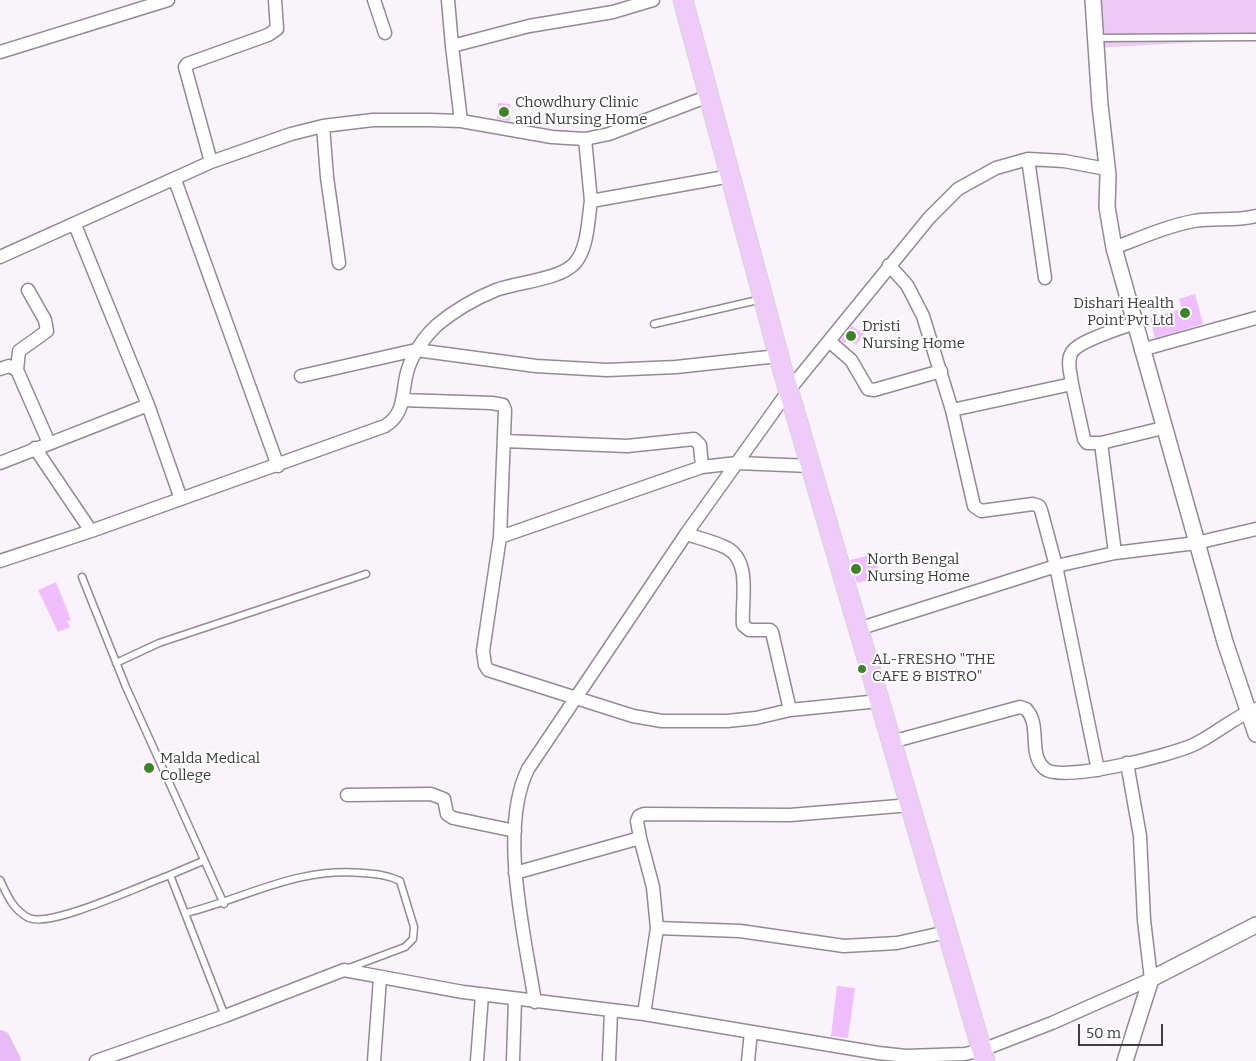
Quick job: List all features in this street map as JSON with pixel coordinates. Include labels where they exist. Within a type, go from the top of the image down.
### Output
[{"type":"highway","points":[[0,1041],[10,1061]]},
{"type":"main road","points":[[682,0],[778,356],[984,1055]]},
{"type":"street","points":[[0,52],[168,0]]},
{"type":"street","points":[[211,162],[185,67],[187,64],[268,35],[277,29],[275,0]]},
{"type":"street","points":[[374,0],[385,33]]},
{"type":"street","points":[[448,0],[461,121]]},
{"type":"street","points":[[452,46],[529,26],[613,12],[653,0]]},
{"type":"street","points":[[1084,0],[1091,106],[1101,168],[1107,184]]},
{"type":"street","points":[[1093,0],[1108,175],[1107,207],[1114,248],[1196,543],[1225,642],[1252,710],[1256,734]]},
{"type":"street","points":[[0,257],[175,180],[211,162],[291,134],[323,126],[373,120],[461,121],[552,137],[585,139],[609,134],[709,96]]},
{"type":"street","points":[[323,126],[326,177],[340,263]]},
{"type":"street","points":[[0,561],[278,466],[394,421],[402,400],[408,369],[416,350],[435,327],[461,306],[497,290],[555,274],[574,264],[583,247],[591,201],[585,139]]},
{"type":"street","points":[[535,1002],[515,873],[515,831],[519,792],[522,781],[623,625],[789,390],[928,218],[958,189],[996,168],[1028,160],[1064,161],[1101,168]]},
{"type":"street","points":[[1028,160],[1044,278]]},
{"type":"street","points":[[591,201],[731,176]]},
{"type":"street","points":[[175,180],[278,466]]},
{"type":"street","points":[[1114,248],[1178,224],[1197,220],[1228,221],[1256,216]]},
{"type":"street","points":[[75,225],[148,405],[181,499]]},
{"type":"street","points":[[889,265],[907,285],[923,316],[952,410],[974,506],[981,511],[1033,504],[1039,506],[1056,566],[1098,770]]},
{"type":"street","points":[[28,290],[46,320],[48,331],[19,351],[17,370],[49,443]]},
{"type":"street","points":[[1141,350],[1256,318]]},
{"type":"street","points":[[1134,323],[1083,344],[1072,352],[1069,361],[1072,384],[1084,439],[1087,443],[1101,443],[1163,428]]},
{"type":"street","points":[[829,342],[851,360],[868,389],[874,390],[941,370]]},
{"type":"street","points":[[301,376],[416,350],[536,366],[607,370],[676,367],[778,356]]},
{"type":"street","points":[[0,368],[9,366],[17,370]]},
{"type":"street","points":[[952,410],[1072,384]]},
{"type":"street","points":[[402,400],[499,403],[504,405],[506,410],[500,538],[483,651],[485,666],[488,670],[633,716],[662,721],[727,721],[756,718],[790,710],[880,701]]},
{"type":"street","points":[[0,463],[148,405]]},
{"type":"street","points":[[505,441],[618,446],[694,439],[700,445],[702,467]]},
{"type":"street","points":[[1101,443],[1114,553]]},
{"type":"street","points":[[35,448],[91,531]]},
{"type":"street","points":[[500,538],[702,467],[737,463],[811,466]]},
{"type":"street","points":[[858,629],[1056,566],[1114,553],[1196,543],[1256,529]]},
{"type":"street","points":[[686,534],[727,548],[735,554],[741,564],[743,574],[743,625],[749,630],[772,632],[790,710]]},
{"type":"street","points":[[892,742],[1020,707],[1026,709],[1033,719],[1036,754],[1042,767],[1055,774],[1062,774],[1098,770],[1192,746],[1252,710]]},
{"type":"street","points":[[1125,1061],[1151,979],[1144,920],[1140,836],[1127,763]]},
{"type":"street","points":[[347,795],[431,794],[444,799],[447,814],[453,818],[515,831]]},
{"type":"street","points":[[644,1014],[657,928],[653,887],[637,820],[639,816],[644,814],[790,815],[911,805]]},
{"type":"street","points":[[515,873],[640,838]]},
{"type":"street","points":[[96,1061],[225,1016],[344,970],[482,995],[644,1014],[878,1053],[906,1056],[984,1055],[1151,979],[1256,926]]},
{"type":"street","points":[[657,928],[740,931],[844,946],[897,943],[947,932]]},
{"type":"street","points":[[374,1061],[380,978]]},
{"type":"street","points":[[477,1061],[482,995]]},
{"type":"street","points":[[513,1061],[515,999]]},
{"type":"street","points":[[609,1061],[611,1011]]},
{"type":"street","points":[[748,1061],[751,1032]]},
{"type":"lane","points":[[1095,38],[1256,37]]},
{"type":"lane","points":[[654,324],[763,299]]},
{"type":"lane","points":[[116,663],[159,643],[366,574]]},
{"type":"lane","points":[[82,577],[116,663],[203,861],[224,904]]},
{"type":"lane","points":[[0,880],[11,904],[29,918],[37,920],[65,916],[203,861]]},
{"type":"lane","points":[[186,913],[224,904],[290,878],[315,873],[350,872],[380,874],[400,881],[414,927],[414,939],[405,947],[344,970]]},
{"type":"lane","points":[[170,875],[225,1016]]},
{"type":"shaded area","points":[[1093,0],[1256,0],[1256,39],[1093,48]]},
{"type":"building","points":[[498,103],[510,104],[510,121],[497,119]]},
{"type":"building","points":[[1195,294],[1203,324],[1155,338],[1150,318],[1182,309],[1179,299]]},
{"type":"building","points":[[852,326],[864,334],[856,345],[848,339],[844,343],[840,340]]},
{"type":"building","points":[[874,554],[880,577],[857,583],[850,560]]},
{"type":"building","points":[[56,582],[71,620],[67,621],[70,627],[58,632],[38,590]]},
{"type":"building","points":[[837,986],[855,988],[848,1038],[831,1036]]},
{"type":"place","name":"Chowdhury Clinic and Nursing Home","points":[[504,112]]},
{"type":"place","name":"Dishari Health Point Pvt Ltd","points":[[1185,313]]},
{"type":"place","name":"Dristi Nursing Home","points":[[851,336]]},
{"type":"place","name":"North Bengal Nursing Home","points":[[856,569]]},
{"type":"place","name":"AL-FRESHO \"THE CAFE & BISTRO\"","points":[[862,669]]},
{"type":"place","name":"Malda Medical College","points":[[149,768]]}]
